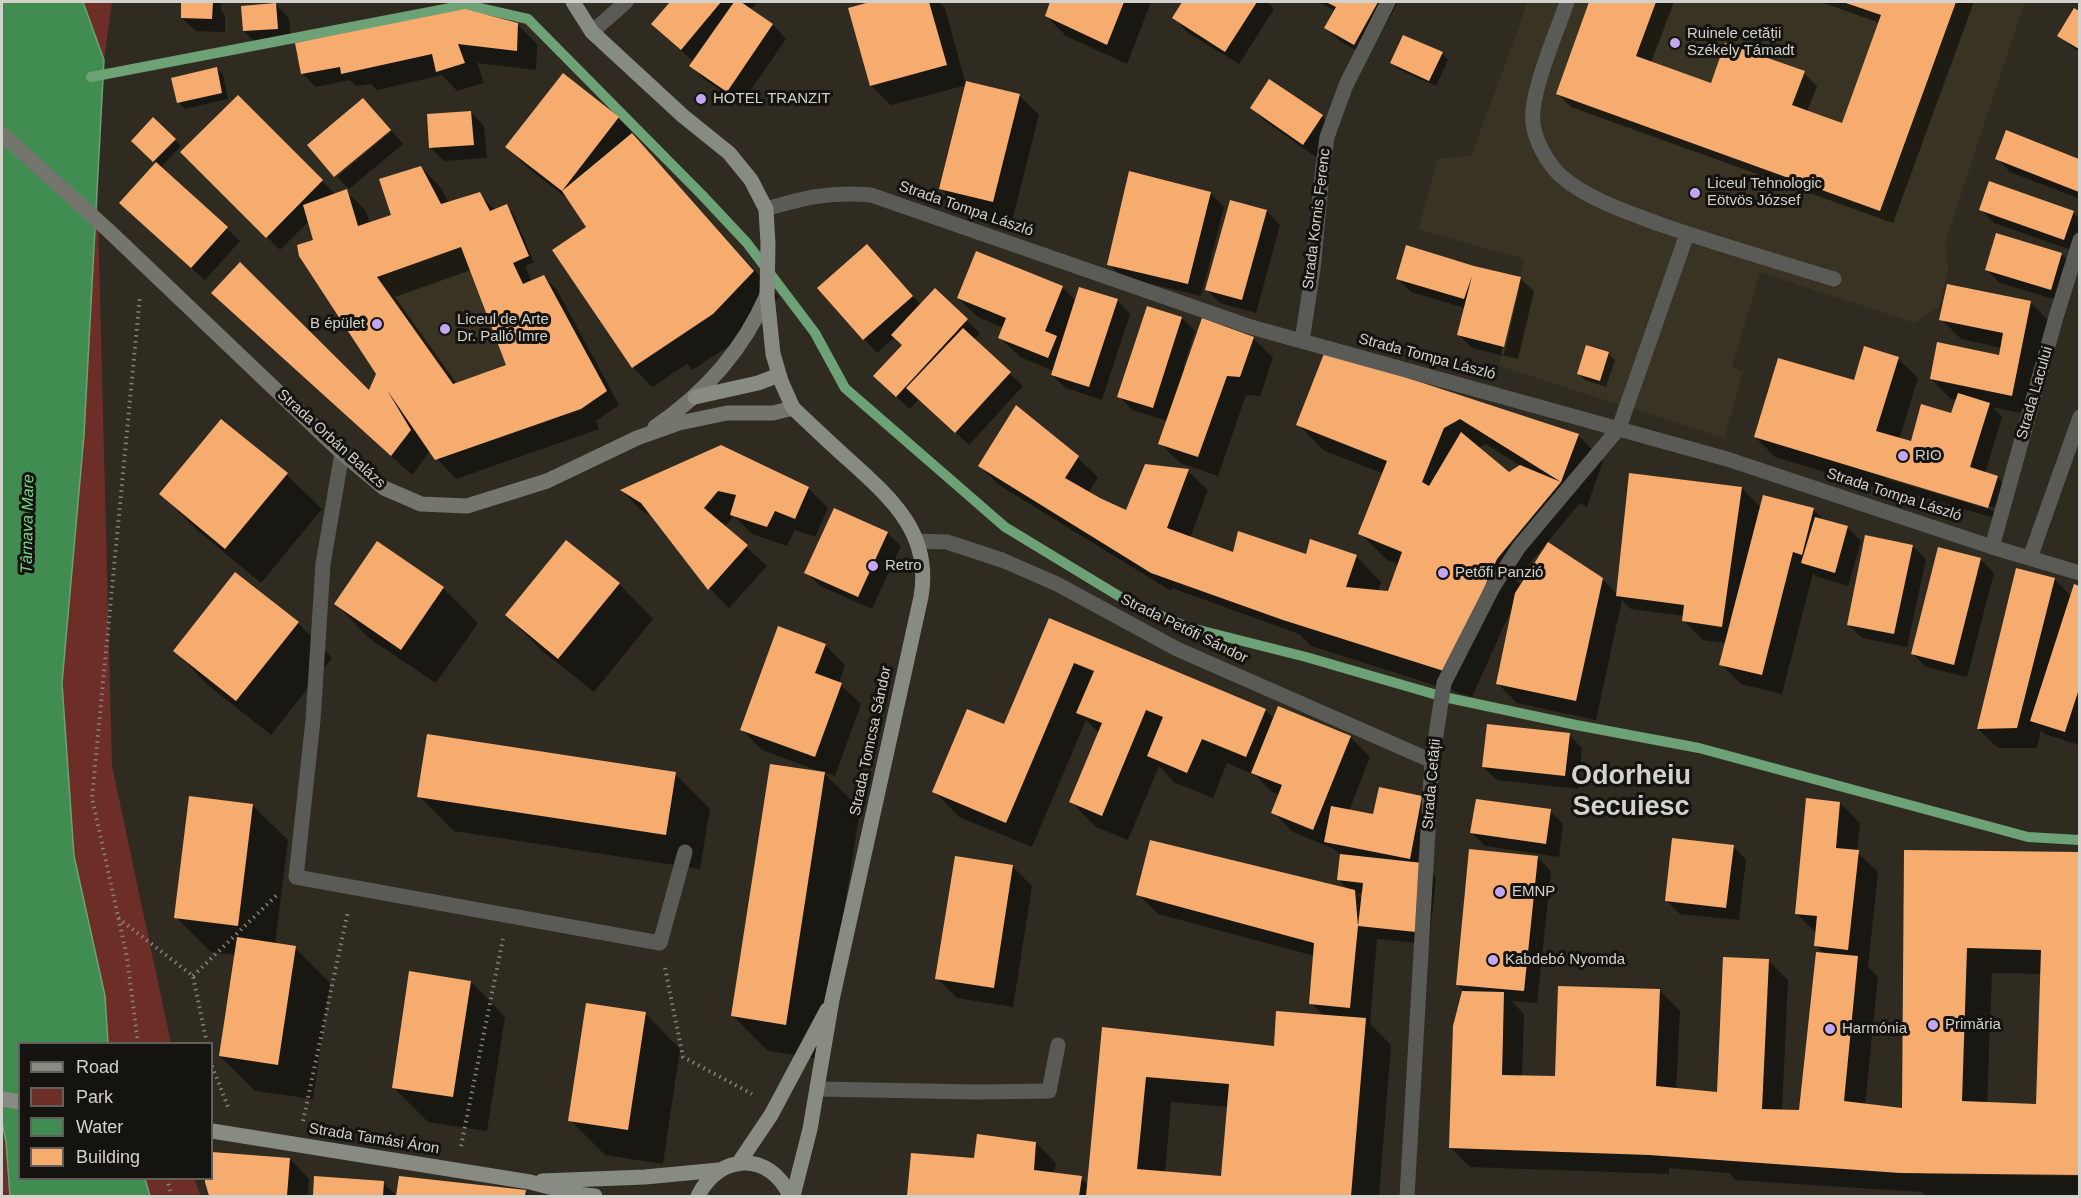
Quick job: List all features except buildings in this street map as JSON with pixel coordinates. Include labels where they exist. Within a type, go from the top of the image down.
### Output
[{"type":"main road","points":[[573,2],[592,32],[683,116],[729,153],[751,180],[766,209],[770,338],[779,375],[793,408]]},
{"type":"main road","name":"Strada Orbán Balázs","points":[[2,134],[108,230],[342,453],[384,488],[422,504],[467,506],[547,481],[637,438],[679,423],[727,413],[774,413],[793,408]]},
{"type":"main road","name":"Strada Orbán Balázs","points":[[637,438],[695,397],[717,374],[737,350],[753,323],[767,292]]},
{"type":"main road","points":[[695,397],[758,383],[779,375]]},
{"type":"main road","name":"Strada Tomcsa Sándor","points":[[793,408],[889,496],[905,515],[917,542],[923,583],[832,1000]]},
{"type":"main road","points":[[791,1197],[810,1129],[832,1000]]},
{"type":"main road","points":[[738,1164],[771,1115],[832,1000]]},
{"type":"main road","points":[[2,1099],[18,1102]]},
{"type":"main road","name":"Strada Tamási Áron","points":[[213,1131],[530,1182],[596,1197]]},
{"type":"main road","points":[[738,1164],[756,1165],[772,1172],[784,1184],[791,1197]]},
{"type":"main road","name":"Strada Tamási Áron","points":[[530,1182],[645,1177],[719,1170],[738,1164]]},
{"type":"main road","points":[[698,1197],[705,1182],[719,1170]]},
{"type":"street","points":[[592,32],[626,2]]},
{"type":"street","name":"Strada Kornis Ferenc","points":[[1302,341],[1313,269],[1328,137],[1346,85],[1388,2]]},
{"type":"street","points":[[1568,2],[1536,92],[1533,110],[1533,125],[1545,156],[1560,175],[1588,195],[1612,207],[1687,234],[1834,279]]},
{"type":"street","name":"Strada Tompa László","points":[[766,209],[809,196],[831,193],[871,195],[1251,327],[1727,459],[1992,547],[2079,573]]},
{"type":"street","points":[[1619,428],[1687,234]]},
{"type":"street","name":"Strada Lacului","points":[[1992,547],[2052,328],[2079,240]]},
{"type":"street","points":[[2030,558],[2079,417]]},
{"type":"street","name":"Strada Cetății","points":[[1407,1197],[1432,761],[1444,683],[1493,587],[1520,546],[1619,428]]},
{"type":"street","points":[[342,453],[323,564],[313,720],[296,877],[660,943],[685,852]]},
{"type":"street","name":"Strada Petőfi Sándor","points":[[917,542],[947,542],[1002,560],[1057,584],[1177,649],[1432,761]]},
{"type":"street","points":[[818,1089],[976,1092],[1049,1090],[1058,1045]]},
{"type":"path","points":[[138,1042],[127,957],[92,798],[143,264]]},
{"type":"path","points":[[193,975],[296,877]]},
{"type":"path","points":[[298,1145],[353,888]]},
{"type":"path","points":[[456,1171],[508,915]]},
{"type":"path","points":[[118,918],[193,975],[207,1042]]},
{"type":"path","points":[[660,943],[683,1057],[749,1091],[771,1115]]},
{"type":"path","points":[[213,1068],[240,1136]]},
{"type":"path","points":[[167,1180],[171,1197]]},
{"type":"shaded area","name":"Liceul Tehnologic Eötvös József","points":[[1528,2],[2025,2],[1945,243],[1948,271],[1938,308],[1915,323],[1760,272],[1732,367],[1743,372],[1724,438],[1499,366],[1524,259],[1418,229],[1438,158],[1471,156]]},
{"type":"shaded area","name":"Liceul de Arte Dr. Palló Imre","points":[[490,211],[581,409],[435,460],[299,256]]},
{"type":"green space","points":[[83,2],[112,2],[104,60]]},
{"type":"green space","points":[[97,178],[112,766],[171,1042],[108,1042],[105,996],[74,856],[62,683],[84,435]]},
{"type":"green space","points":[[2,1122],[6,1142],[10,1196],[2,1196]]},
{"type":"green space","points":[[145,1180],[194,1180],[201,1196],[150,1196]]},
{"type":"water","name":"Târnava Mare","points":[[2,2],[83,2],[104,60],[84,435],[62,683],[74,856],[105,996],[108,1042],[18,1042],[18,1180],[145,1180],[150,1196],[10,1196],[6,1142],[2,1122]]},
{"type":"waterway","points":[[91,77],[466,5],[528,19],[747,243],[815,333],[845,388],[1005,527],[1127,601],[1187,627],[1306,657],[1444,697],[1699,748],[2028,837],[2080,840]]},
{"type":"place","name":"Ruinele cetății Székely Támadt","points":[[1675,43]]},
{"type":"place","name":"HOTEL TRANZIT","points":[[701,99]]},
{"type":"place","name":"Liceul Tehnologic Eötvös József","points":[[1695,193]]},
{"type":"place","name":"B épület","points":[[377,324]]},
{"type":"place","name":"Liceul de Arte Dr. Palló Imre","points":[[445,329]]},
{"type":"place","name":"RIO","points":[[1903,456]]},
{"type":"place","name":"Retro","points":[[873,566]]},
{"type":"place","name":"Petőfi Panzió","points":[[1443,573]]},
{"type":"place","name":"EMNP","points":[[1500,892]]},
{"type":"place","name":"Kabdebó Nyomda","points":[[1493,960]]},
{"type":"place","name":"Primăria","points":[[1933,1025]]},
{"type":"place","name":"Harmónia","points":[[1830,1029]]},
{"type":"district","name":"Odorheiu Secuiesc","points":[[1631,792]]}]
